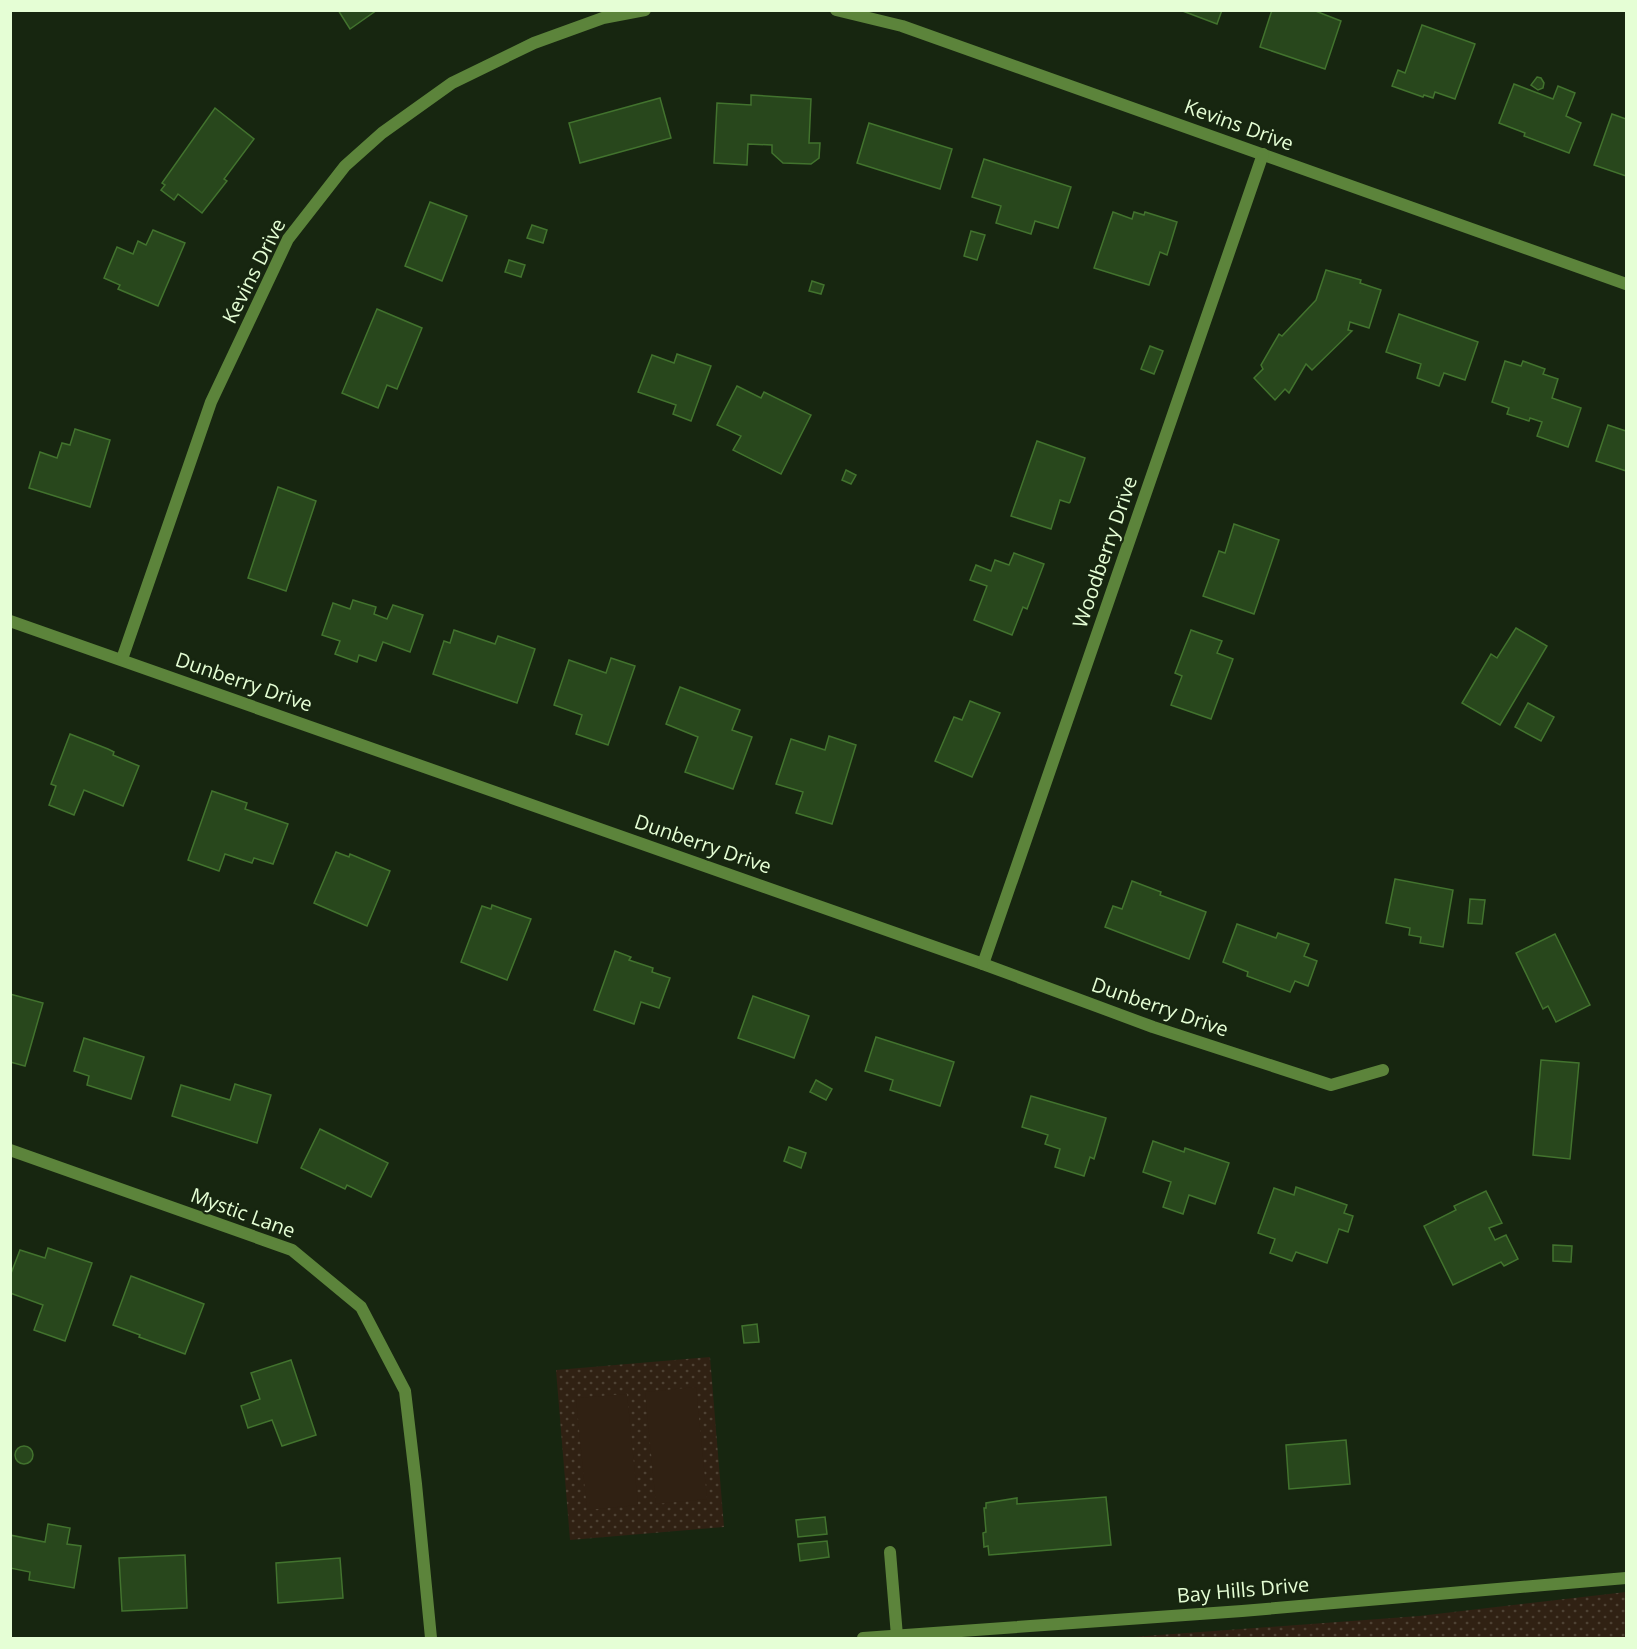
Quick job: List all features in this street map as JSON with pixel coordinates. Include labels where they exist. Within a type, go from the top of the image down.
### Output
[{"type":"street","name":"Kevins Drive","points":[[122,659],[211,402],[288,239],[345,166],[382,133],[452,83],[534,43],[603,18],[645,10]]},
{"type":"street","name":"Kevins Drive","points":[[836,10],[902,26],[1626,284]]},
{"type":"street","name":"Woodberry Drive","points":[[983,964],[1263,154]]},
{"type":"street","name":"Dunberry Drive","points":[[10,621],[983,964],[1153,1027],[1331,1085],[1383,1070]]},
{"type":"street","name":"Mystic Lane","points":[[10,1150],[292,1250],[361,1307],[405,1391],[417,1484],[431,1638]]},
{"type":"street","points":[[890,1552],[897,1636]]},
{"type":"street","name":"Bay Hills Drive","points":[[863,1638],[1242,1611],[1626,1578]]},
{"type":"shaded area","points":[[710,1357],[724,1527],[570,1540],[556,1370]]},
{"type":"shaded area","points":[[696,1387],[707,1499],[656,1504],[645,1392]]},
{"type":"shaded area","points":[[627,1394],[638,1505],[587,1510],[576,1398]]},
{"type":"shaded area","points":[[1626,1592],[1626,1638],[1118,1638],[1419,1616]]},
{"type":"building","points":[[338,10],[377,10],[350,29]]},
{"type":"building","points":[[1180,10],[1222,10],[1217,24]]},
{"type":"building","points":[[1272,10],[1313,10],[1341,21],[1325,69],[1260,47]]},
{"type":"building","points":[[1422,25],[1475,44],[1455,99],[1435,92],[1433,98],[1424,95],[1423,97],[1392,86],[1398,70],[1405,73]]},
{"type":"building","points":[[1537,77],[1541,78],[1544,83],[1543,88],[1538,90],[1531,85]]},
{"type":"building","points":[[1514,84],[1553,99],[1558,86],[1575,93],[1566,116],[1581,123],[1569,153],[1524,136],[1525,133],[1499,123]]},
{"type":"building","points":[[751,95],[811,99],[809,143],[820,143],[819,158],[811,164],[783,163],[772,153],[772,145],[748,144],[747,165],[714,163],[717,103],[751,105]]},
{"type":"building","points":[[660,98],[671,138],[580,163],[569,123]]},
{"type":"building","points":[[215,108],[254,139],[224,179],[227,181],[202,213],[178,194],[174,200],[161,190],[165,185],[162,183]]},
{"type":"building","points":[[1612,114],[1626,119],[1626,176],[1594,165]]},
{"type":"building","points":[[869,123],[952,149],[940,189],[857,163]]},
{"type":"building","points":[[984,159],[1071,187],[1058,228],[1035,221],[1031,234],[996,223],[1001,206],[972,197]]},
{"type":"building","points":[[430,202],[467,216],[442,281],[405,266]]},
{"type":"building","points":[[1113,212],[1132,219],[1134,212],[1144,215],[1145,212],[1177,222],[1167,255],[1160,252],[1149,285],[1094,268]]},
{"type":"building","points":[[532,225],[547,230],[543,243],[527,238]]},
{"type":"building","points":[[153,230],[185,243],[158,306],[118,289],[120,285],[104,278],[117,247],[133,254],[138,241],[146,245]]},
{"type":"building","points":[[971,231],[985,235],[977,260],[964,256]]},
{"type":"building","points":[[509,260],[525,265],[521,277],[505,272]]},
{"type":"building","points":[[1326,270],[1361,280],[1360,283],[1381,290],[1369,328],[1350,322],[1348,330],[1352,331],[1312,370],[1306,364],[1289,393],[1285,389],[1275,400],[1254,378],[1263,369],[1261,365],[1279,334],[1282,336],[1316,300]]},
{"type":"building","points":[[812,281],[824,285],[821,294],[809,291]]},
{"type":"building","points":[[377,309],[422,328],[397,389],[387,385],[378,408],[342,393]]},
{"type":"building","points":[[1399,314],[1478,342],[1465,380],[1444,373],[1439,386],[1417,378],[1421,364],[1386,352]]},
{"type":"building","points":[[1150,346],[1163,351],[1154,374],[1141,369]]},
{"type":"building","points":[[677,354],[711,366],[691,421],[673,414],[676,405],[638,392],[652,355],[674,363]]},
{"type":"building","points":[[1505,361],[1521,366],[1523,361],[1545,369],[1543,374],[1558,379],[1552,398],[1581,408],[1568,447],[1537,436],[1542,422],[1530,418],[1529,421],[1507,414],[1509,408],[1492,402]]},
{"type":"building","points":[[737,386],[761,398],[764,392],[811,415],[781,474],[733,450],[741,436],[717,425]]},
{"type":"building","points":[[1608,425],[1626,431],[1626,471],[1596,461]]},
{"type":"building","points":[[75,429],[110,440],[90,507],[29,488],[40,452],[57,458],[62,443],[70,445]]},
{"type":"building","points":[[1037,441],[1085,458],[1070,502],[1060,500],[1051,529],[1011,516]]},
{"type":"building","points":[[846,470],[856,475],[851,484],[842,480]]},
{"type":"building","points":[[278,487],[316,501],[286,591],[248,578]]},
{"type":"building","points":[[1234,524],[1279,540],[1254,614],[1203,596],[1219,551],[1225,553]]},
{"type":"building","points":[[1014,553],[1044,564],[1027,609],[1023,607],[1012,635],[974,620],[987,586],[970,580],[976,565],[991,571],[995,560],[1009,565]]},
{"type":"building","points":[[353,600],[376,607],[374,614],[387,619],[393,605],[423,615],[410,652],[383,642],[376,661],[359,655],[357,662],[335,654],[340,641],[322,635],[333,603],[350,609]]},
{"type":"building","points":[[1516,628],[1547,646],[1500,725],[1462,703],[1491,654],[1497,658]]},
{"type":"building","points":[[454,630],[495,644],[498,636],[535,649],[517,703],[433,674],[444,641],[450,643]]},
{"type":"building","points":[[1191,630],[1222,641],[1217,653],[1233,659],[1211,719],[1171,705],[1182,676],[1175,673]]},
{"type":"building","points":[[611,658],[635,666],[608,745],[576,734],[582,715],[554,705],[569,660],[606,673]]},
{"type":"building","points":[[680,687],[740,710],[732,730],[752,737],[733,789],[685,772],[698,737],[666,724]]},
{"type":"building","points":[[970,701],[1000,713],[972,777],[935,761],[954,717],[962,720]]},
{"type":"building","points":[[1528,703],[1554,717],[1541,741],[1515,727]]},
{"type":"building","points":[[70,734],[108,749],[114,752],[113,755],[139,766],[123,806],[84,790],[74,815],[49,805],[56,786],[51,784]]},
{"type":"building","points":[[829,736],[856,745],[832,824],[796,813],[803,792],[776,784],[791,739],[825,750]]},
{"type":"building","points":[[212,791],[247,803],[245,809],[288,824],[273,864],[254,858],[252,863],[225,854],[219,871],[188,860]]},
{"type":"building","points":[[336,852],[349,857],[350,854],[390,871],[367,926],[314,903]]},
{"type":"building","points":[[1395,879],[1453,890],[1443,947],[1420,943],[1421,937],[1409,935],[1410,928],[1386,923]]},
{"type":"building","points":[[1132,881],[1161,892],[1160,895],[1206,912],[1189,959],[1105,927],[1113,906],[1122,909]]},
{"type":"building","points":[[1470,899],[1485,900],[1482,924],[1468,923]]},
{"type":"building","points":[[492,905],[531,919],[507,980],[461,962],[482,906],[491,909]]},
{"type":"building","points":[[1237,924],[1276,938],[1278,933],[1309,944],[1304,956],[1317,961],[1308,986],[1295,981],[1290,992],[1247,976],[1248,972],[1223,962]]},
{"type":"building","points":[[1555,934],[1590,1005],[1556,1022],[1548,1006],[1543,1009],[1516,953]]},
{"type":"building","points":[[615,951],[631,957],[629,960],[653,968],[652,972],[670,978],[659,1008],[641,1002],[634,1024],[594,1010]]},
{"type":"building","points":[[10,994],[43,1003],[25,1066],[10,1062]]},
{"type":"building","points":[[753,996],[809,1016],[794,1058],[738,1038]]},
{"type":"building","points":[[876,1037],[954,1062],[940,1106],[890,1090],[893,1080],[865,1071]]},
{"type":"building","points":[[84,1038],[144,1057],[131,1099],[87,1085],[89,1076],[74,1071]]},
{"type":"building","points":[[1541,1060],[1579,1063],[1570,1159],[1533,1155]]},
{"type":"building","points":[[816,1080],[832,1089],[826,1100],[810,1092]]},
{"type":"building","points":[[235,1084],[271,1095],[257,1143],[172,1116],[181,1085],[230,1100]]},
{"type":"building","points":[[1031,1096],[1106,1118],[1094,1159],[1090,1157],[1084,1176],[1055,1167],[1060,1149],[1045,1144],[1048,1135],[1022,1127]]},
{"type":"building","points":[[320,1129],[388,1163],[371,1197],[347,1185],[345,1189],[301,1168]]},
{"type":"building","points":[[1153,1141],[1184,1152],[1185,1148],[1229,1163],[1215,1204],[1189,1195],[1183,1214],[1163,1207],[1171,1182],[1143,1172]]},
{"type":"building","points":[[789,1147],[806,1153],[801,1168],[784,1161]]},
{"type":"building","points":[[1296,1187],[1347,1205],[1344,1213],[1353,1216],[1348,1232],[1339,1229],[1327,1263],[1296,1252],[1292,1261],[1270,1253],[1275,1239],[1258,1233],[1274,1188],[1294,1195]]},
{"type":"building","points":[[1486,1191],[1502,1223],[1489,1228],[1495,1240],[1506,1235],[1518,1259],[1504,1266],[1501,1262],[1453,1285],[1424,1226],[1456,1210],[1454,1206]]},
{"type":"building","points":[[1553,1245],[1572,1246],[1571,1262],[1553,1261]]},
{"type":"building","points":[[48,1248],[92,1263],[65,1341],[34,1330],[43,1305],[10,1293],[10,1276],[20,1250],[45,1258]]},
{"type":"building","points":[[131,1276],[204,1304],[185,1354],[113,1325]]},
{"type":"building","points":[[757,1324],[759,1342],[744,1343],[742,1326]]},
{"type":"building","points":[[291,1360],[316,1435],[282,1446],[272,1420],[248,1428],[241,1406],[260,1399],[251,1373]]},
{"type":"building","points":[[1346,1440],[1350,1484],[1289,1489],[1286,1445]]},
{"type":"building","points":[[20,1446],[28,1446],[33,1451],[31,1462],[20,1464],[15,1459],[15,1451]]},
{"type":"building","points":[[1106,1497],[1111,1545],[989,1555],[988,1546],[984,1547],[986,1503],[1017,1498],[1017,1504]]},
{"type":"building","points":[[825,1517],[827,1534],[798,1537],[796,1520]]},
{"type":"building","points":[[48,1524],[70,1528],[67,1544],[81,1546],[74,1588],[29,1580],[30,1572],[10,1568],[10,1535],[45,1542]]},
{"type":"building","points":[[827,1541],[829,1557],[800,1561],[798,1544]]},
{"type":"building","points":[[185,1555],[187,1608],[122,1611],[119,1558]]},
{"type":"building","points":[[340,1558],[343,1598],[278,1603],[276,1563]]}]
